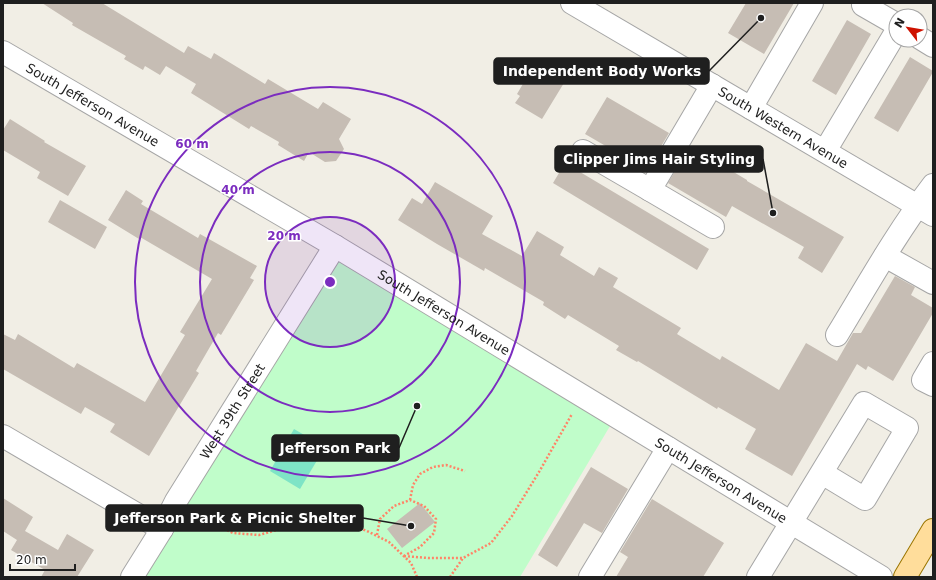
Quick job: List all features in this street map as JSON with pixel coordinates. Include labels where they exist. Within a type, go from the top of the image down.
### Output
[{"type":"main road","points":[[906,577],[933,530]]},
{"type":"street","name":"South Western Avenue","points":[[572,3],[925,210]]},
{"type":"street","points":[[751,108],[812,3]]},
{"type":"street","points":[[863,4],[888,19]]},
{"type":"street","points":[[825,151],[888,45]]},
{"type":"street","name":"South Jefferson Avenue","points":[[3,52],[335,246],[881,577]]},
{"type":"street","points":[[650,190],[712,85]]},
{"type":"street","points":[[583,151],[713,227]]},
{"type":"street","points":[[837,335],[885,256],[925,210],[933,184]]},
{"type":"street","name":"West 39th Street","points":[[132,577],[162,529],[176,501],[335,246]]},
{"type":"street","points":[[885,256],[932,279]]},
{"type":"street","points":[[933,363],[923,380],[933,385]]},
{"type":"street","points":[[3,436],[162,529]]},
{"type":"street","points":[[590,577],[668,448]]},
{"type":"street","points":[[758,577],[822,473]]},
{"type":"path","points":[[450,577],[463,558],[491,542],[512,516],[562,432],[581,395]]},
{"type":"path","points":[[410,500],[413,485],[420,474],[432,467],[446,465],[465,471]]},
{"type":"path","points":[[377,535],[380,519],[394,506],[410,500],[424,506],[436,519],[434,533],[420,547],[404,556]]},
{"type":"path","points":[[199,515],[234,533],[259,535],[312,522],[344,522],[377,535],[389,542],[411,563],[417,577]]},
{"type":"path","points":[[404,556],[463,558]]},
{"type":"green space","points":[[335,246],[616,416],[520,577],[132,577]]},
{"type":"green space","points":[[294,429],[325,447],[300,489],[270,471]]},
{"type":"building","points":[[42,3],[102,3],[184,53],[188,46],[211,59],[214,53],[265,84],[268,79],[318,109],[323,102],[351,119],[339,139],[344,149],[336,161],[325,162],[309,152],[304,161],[278,145],[279,142],[251,126],[249,129],[191,93],[196,84],[166,66],[160,75],[145,66],[143,70],[124,59],[126,56],[72,25],[73,23]]},
{"type":"building","points":[[746,3],[794,3],[764,54],[728,33]]},
{"type":"building","points":[[847,20],[871,34],[836,95],[812,81]]},
{"type":"building","points":[[910,57],[933,72],[898,132],[874,118]]},
{"type":"building","points":[[537,60],[567,78],[542,119],[515,103],[520,96],[517,94]]},
{"type":"building","points":[[607,97],[669,133],[647,170],[585,134]]},
{"type":"building","points":[[10,119],[45,141],[44,142],[86,166],[68,196],[37,178],[40,172],[3,150],[3,130]]},
{"type":"building","points":[[690,146],[844,237],[822,273],[798,258],[804,247],[732,206],[726,217],[668,183]]},
{"type":"building","points":[[565,163],[709,249],[697,270],[553,183]]},
{"type":"building","points":[[435,182],[493,216],[482,234],[522,256],[537,231],[564,247],[560,255],[594,276],[599,267],[618,278],[613,287],[681,328],[677,334],[720,360],[722,356],[779,390],[806,343],[837,361],[853,333],[861,333],[895,276],[915,287],[911,295],[933,308],[933,313],[893,381],[868,366],[866,370],[857,364],[792,476],[745,449],[756,429],[718,407],[717,409],[638,361],[637,362],[616,350],[619,346],[568,315],[565,319],[543,305],[544,302],[485,268],[484,271],[398,220],[412,198],[422,204]]},
{"type":"building","points":[[126,190],[143,201],[141,204],[198,238],[200,234],[257,266],[250,278],[254,280],[221,335],[218,333],[196,371],[199,373],[149,456],[110,432],[115,424],[85,407],[81,414],[3,369],[3,334],[15,340],[18,334],[74,368],[77,363],[145,402],[185,335],[180,332],[212,279],[140,237],[139,239],[108,220]]},
{"type":"building","points":[[60,200],[107,227],[95,249],[48,222]]},
{"type":"building","points":[[591,467],[628,489],[602,533],[584,523],[557,567],[538,555]]},
{"type":"building","points":[[3,498],[33,517],[25,531],[58,550],[67,534],[94,550],[77,577],[41,577],[45,570],[11,550],[17,540],[3,531]]},
{"type":"building","points":[[652,499],[724,543],[703,577],[616,577],[628,557],[620,552]]},
{"type":"building","points":[[420,503],[435,522],[402,548],[387,529]]},
{"type":"place","name":"Independent Body Works","points":[[761,18]]},
{"type":"place","name":"Clipper Jims Hair Styling","points":[[773,213]]},
{"type":"place","name":"Jefferson Park","points":[[417,406]]},
{"type":"place","name":"Jefferson Park & Picnic Shelter","points":[[411,526]]}]
